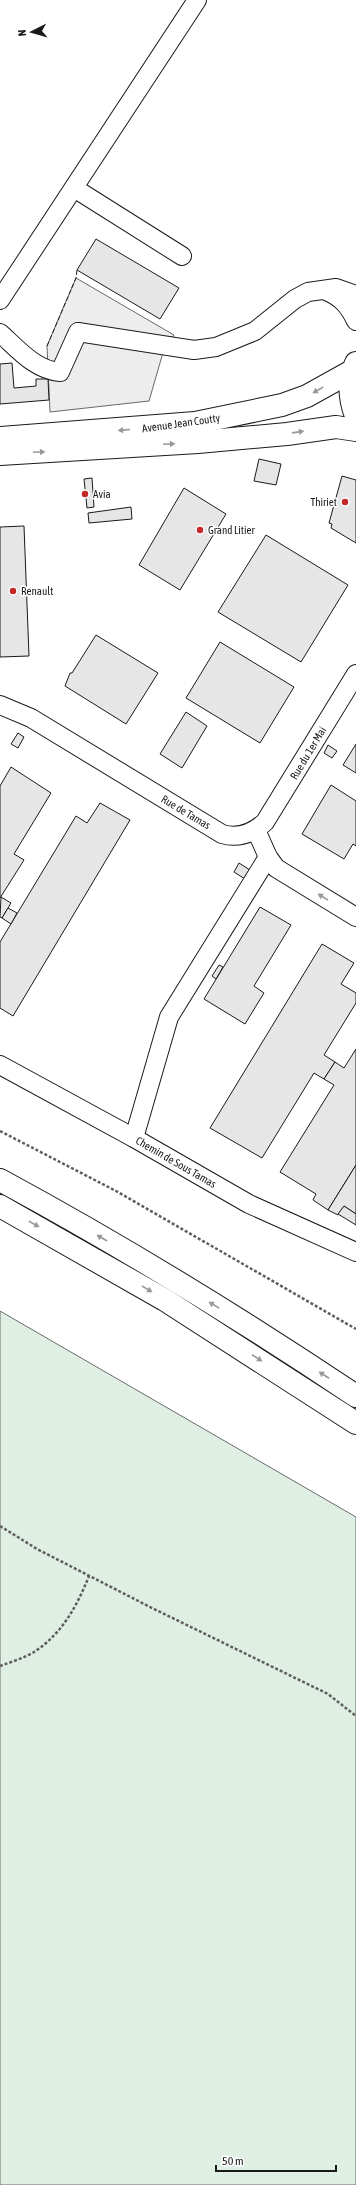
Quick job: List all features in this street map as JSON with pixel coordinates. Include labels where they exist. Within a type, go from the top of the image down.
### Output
[{"type":"main road","points":[[354,367],[350,387],[351,403],[356,416]]},
{"type":"main road","name":"Avenue Jean Coutty","points":[[0,438],[195,423],[282,405],[307,396],[354,367]]},
{"type":"main road","name":"Avenue Jean Coutty","points":[[0,454],[198,442],[336,427],[356,430]]},
{"type":"main road","points":[[0,1180],[175,1281],[258,1332],[356,1396]]},
{"type":"main road","points":[[0,1206],[165,1300],[356,1423]]},
{"type":"street","points":[[0,300],[197,0]]},
{"type":"street","points":[[74,188],[182,256]]},
{"type":"street","points":[[0,333],[39,367],[48,371],[60,372],[78,332],[194,350],[216,347],[255,331],[295,299],[308,292],[336,288],[356,295]]},
{"type":"street","points":[[321,289],[338,296],[347,305],[356,321]]},
{"type":"street","name":"Rue du 1er Mai","points":[[256,830],[273,811],[356,674]]},
{"type":"street","name":"Rue de Tamas","points":[[0,705],[31,718],[222,834],[231,837],[256,830]]},
{"type":"street","points":[[256,830],[268,857],[276,868],[356,917]]},
{"type":"street","points":[[134,1138],[169,1017],[268,857]]},
{"type":"street","name":"Chemin de Sous Tamas","points":[[0,1064],[249,1204],[356,1252]]},
{"type":"path","points":[[0,1131],[116,1191],[356,1329]]},
{"type":"path","points":[[0,1526],[36,1549],[328,1694],[356,1716]]},
{"type":"path","points":[[0,1666],[34,1653],[55,1635],[70,1615],[89,1576]]},
{"type":"green space","points":[[0,1311],[356,1517],[356,2185],[0,2185]]},
{"type":"shaded area","points":[[76,278],[174,335],[162,356],[149,401],[50,412],[47,346]]},
{"type":"building","points":[[96,239],[179,288],[160,319],[77,270]]},
{"type":"building","points":[[12,363],[14,388],[36,386],[36,379],[48,379],[49,400],[0,404],[0,364]]},
{"type":"building","points":[[259,459],[281,464],[276,485],[254,481]]},
{"type":"building","name":"Thiriet","points":[[342,476],[356,480],[356,543],[331,528],[332,524],[329,523]]},
{"type":"building","points":[[92,478],[94,507],[87,508],[84,479]]},
{"type":"building","points":[[184,488],[226,514],[180,590],[139,565]]},
{"type":"building","points":[[131,507],[132,519],[89,523],[88,513]]},
{"type":"building","name":"Renault","points":[[24,526],[29,656],[0,657],[0,527]]},
{"type":"building","points":[[266,535],[348,585],[301,662],[218,612]]},
{"type":"building","points":[[96,635],[158,673],[126,724],[65,686],[70,673],[72,673]]},
{"type":"building","points":[[220,642],[294,687],[260,743],[186,698]]},
{"type":"building","points":[[186,712],[207,726],[182,768],[160,754]]},
{"type":"building","points":[[18,733],[24,737],[18,748],[11,744]]},
{"type":"building","points":[[356,744],[356,773],[343,765]]},
{"type":"building","points":[[328,745],[337,751],[332,758],[324,753]]},
{"type":"building","points":[[11,767],[51,793],[14,854],[24,860],[0,898],[0,786]]},
{"type":"building","points":[[331,785],[356,801],[356,846],[353,844],[344,859],[302,834]]},
{"type":"building","points":[[100,803],[130,820],[13,1016],[0,1008],[0,942],[76,816],[87,823]]},
{"type":"building","points":[[239,863],[253,872],[248,881],[234,872]]},
{"type":"building","points":[[1,897],[11,903],[2,918],[0,917]]},
{"type":"building","points":[[260,907],[291,925],[254,986],[264,993],[245,1024],[204,999]]},
{"type":"building","points":[[8,908],[17,913],[11,924],[2,918]]},
{"type":"building","points":[[322,944],[354,963],[341,984],[356,993],[356,1003],[324,1055],[335,1062],[324,1079],[314,1073],[262,1158],[210,1128]]},
{"type":"building","points":[[219,965],[223,967],[216,979],[212,976]]},
{"type":"building","points":[[356,1049],[356,1165],[328,1210],[313,1200],[316,1194],[280,1172],[334,1085],[324,1079],[335,1062],[344,1068]]},
{"type":"building","points":[[356,1165],[356,1214],[344,1206],[338,1215],[328,1210]]},
{"type":"building","points":[[344,1206],[356,1214],[356,1225],[338,1214]]},
{"type":"fence","points":[[47,346],[76,278],[77,270]]},
{"type":"place","name":"Avia","points":[[85,494]]},
{"type":"place","name":"Thiriet","points":[[345,502]]},
{"type":"place","name":"Grand Litier","points":[[200,530]]},
{"type":"place","name":"Renault","points":[[13,591]]}]
